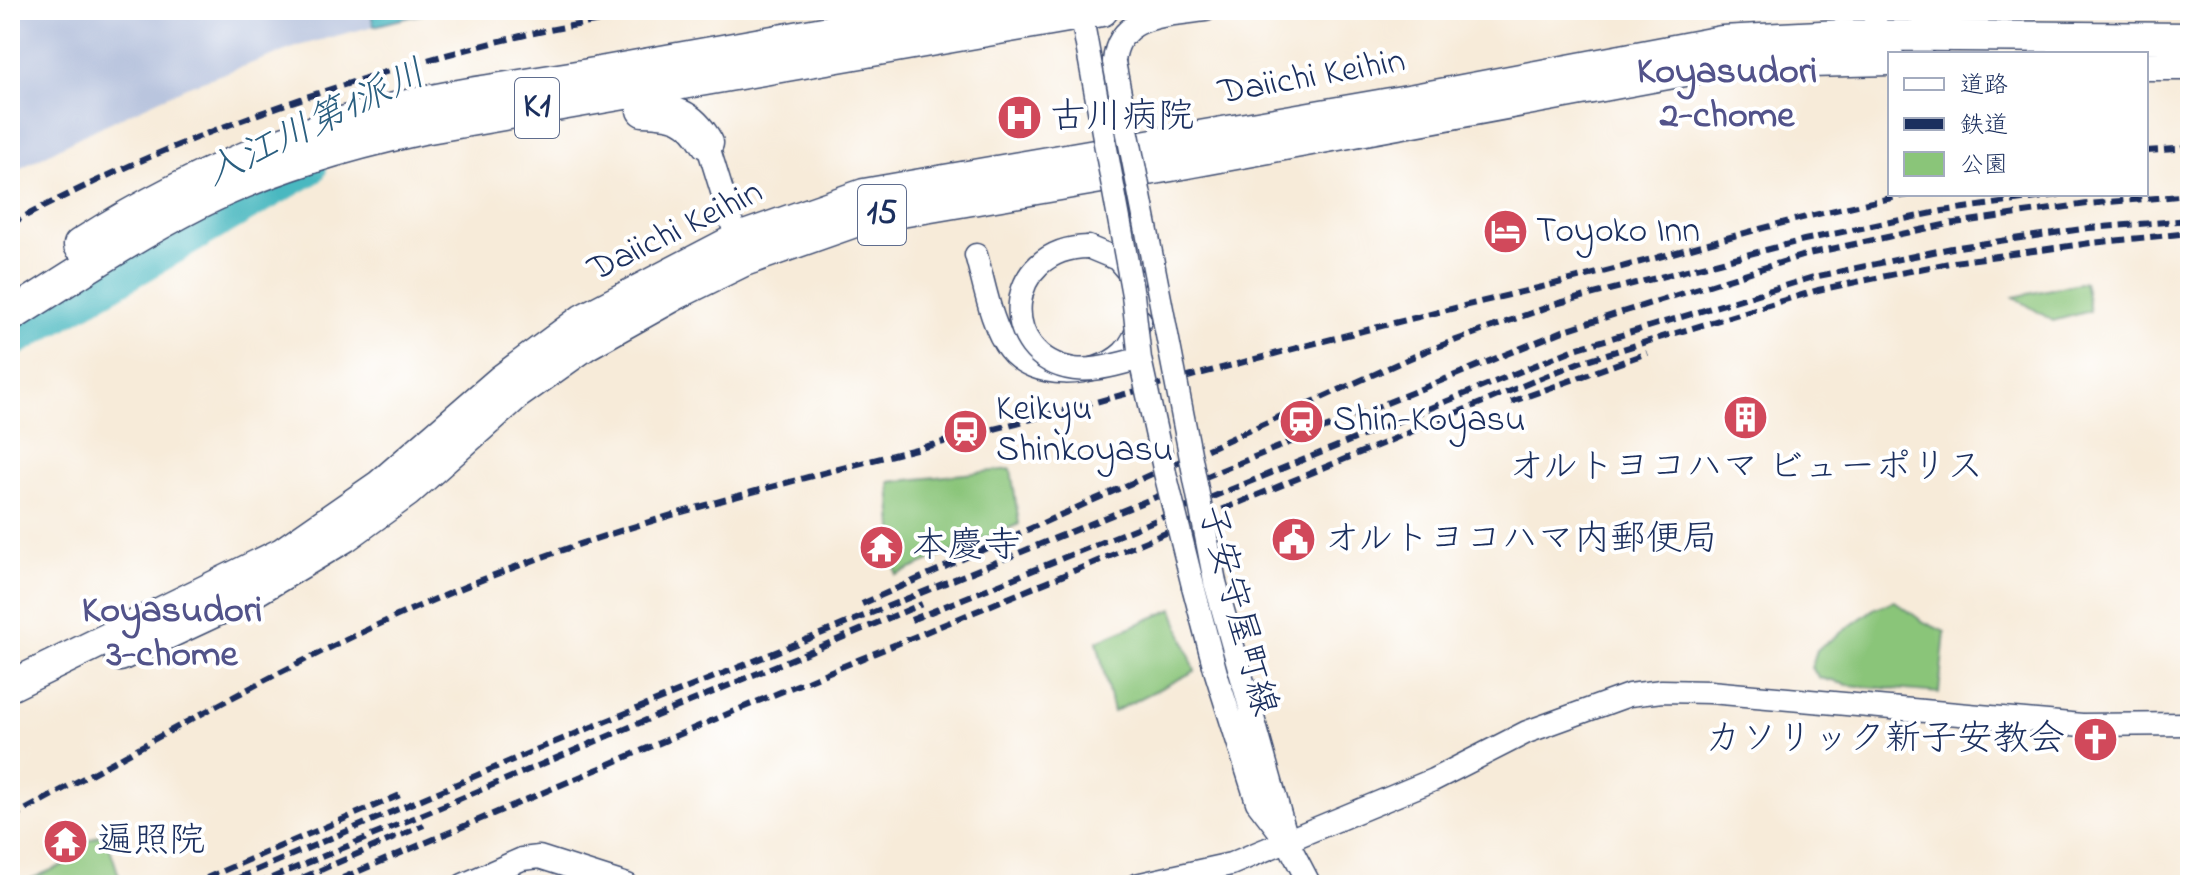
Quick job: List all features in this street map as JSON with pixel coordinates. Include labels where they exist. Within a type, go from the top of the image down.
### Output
[{"type":"highway","points":[[369,115],[455,87],[546,63],[846,10]]},
{"type":"highway","name":"K1","points":[[10,290],[145,206],[228,164],[281,143],[369,115],[467,94],[952,10]]},
{"type":"highway","name":"K1","points":[[10,316],[199,202],[283,167],[398,133],[1103,10]]},
{"type":"highway","name":"Daiichi Keihin","points":[[10,686],[282,553],[380,485],[501,380],[583,319],[864,194],[1414,99],[1722,41],[2190,38]]},
{"type":"highway","points":[[2148,65],[2190,65]]},
{"type":"highway","points":[[157,226],[201,206],[282,178],[378,153],[729,95]]},
{"type":"highway","points":[[643,110],[678,114],[690,120],[707,143]]},
{"type":"highway","name":"Daiichi Keihin","points":[[10,708],[240,600],[340,541],[407,492],[517,394],[586,345],[679,293],[740,250]]},
{"type":"street","name":"子安守屋町線","points":[[1080,10],[1133,295],[1140,359],[1165,473],[1277,795],[1287,841],[1310,885]]},
{"type":"street","name":"子安守屋町線","points":[[1103,10],[1204,584]]},
{"type":"street","points":[[1114,62],[1117,43],[1140,21],[1206,10]]},
{"type":"street","points":[[707,143],[740,250]]},
{"type":"street","points":[[976,255],[1000,335],[1009,350],[1020,360],[1057,372],[1076,371],[1084,370],[1092,368],[1121,354],[1131,343],[1142,315],[1137,284],[1117,259],[1088,247],[1072,248],[1044,259],[1025,282],[1019,311],[1027,338],[1046,359],[1062,367],[1077,369],[1090,370],[1140,359]]},
{"type":"street","points":[[1136,885],[1231,864],[1433,780],[1527,732],[1629,695],[1662,691],[1710,692],[2082,725],[2190,724]]},
{"type":"street","points":[[463,885],[522,859],[539,857],[627,885]]},
{"type":"shaded area","points":[[10,10],[370,10],[374,26],[302,45],[186,87],[81,136],[10,174]]},
{"type":"green space","points":[[2084,282],[2090,311],[2053,321],[2014,297]]},
{"type":"green space","points":[[1011,469],[1019,524],[896,575],[890,482]]},
{"type":"green space","points":[[1895,601],[1922,621],[1945,632],[1939,693],[1848,685],[1820,678],[1811,668],[1817,650],[1875,608]]},
{"type":"green space","points":[[1173,609],[1195,671],[1113,712],[1097,641]]},
{"type":"green space","points":[[105,833],[122,885],[29,885],[28,880],[68,863],[65,851]]},
{"type":"water","points":[[370,10],[438,10],[374,26]]},
{"type":"waterway","name":"入江川第1派川","points":[[10,342],[310,168]]},
{"type":"railway","points":[[10,224],[134,164],[323,91],[521,36],[677,10]]},
{"type":"railway","points":[[2148,151],[2190,148]]},
{"type":"railway","points":[[222,885],[538,749],[1568,329],[1808,254],[1948,224],[2087,204],[2190,195]]},
{"type":"railway","points":[[10,818],[305,660],[427,603],[547,555],[784,483],[1754,230],[1903,196]]},
{"type":"railway","points":[[862,604],[1426,351],[1559,303],[1804,240],[1943,211],[2051,196]]},
{"type":"railway","points":[[911,620],[1575,349],[1814,277],[1952,248],[2089,228],[2190,220]]},
{"type":"railway","points":[[326,885],[732,712],[1580,362],[1818,290],[1954,262],[2190,233]]},
{"type":"railway","points":[[1511,402],[1647,353]]},
{"type":"railway","points":[[255,885],[922,604]]},
{"type":"railway","points":[[190,885],[400,795]]},
{"type":"railway","points":[[286,885],[424,825]]},
{"type":"place","name":"古川病院","points":[[1019,118]]},
{"type":"place","name":"Toyoko Inn","points":[[1505,232]]},
{"type":"place","name":"オルトヨコハマ ビューポリス","points":[[1746,418]]},
{"type":"place","name":"Shin-Koyasu","points":[[1302,421]]},
{"type":"place","name":"Keikyu Shinkoyasu","points":[[965,431]]},
{"type":"place","name":"オルトヨコハマ内郵便局","points":[[1293,540]]},
{"type":"place","name":"本慶寺","points":[[881,547]]},
{"type":"place","name":"カソリック新子安教会","points":[[2096,740]]},
{"type":"place","name":"遍照院","points":[[66,842]]},
{"type":"district","name":"Koyasudori 2-chome","points":[[1727,95]]},
{"type":"district","name":"Koyasudori 3-chome","points":[[172,634]]}]
